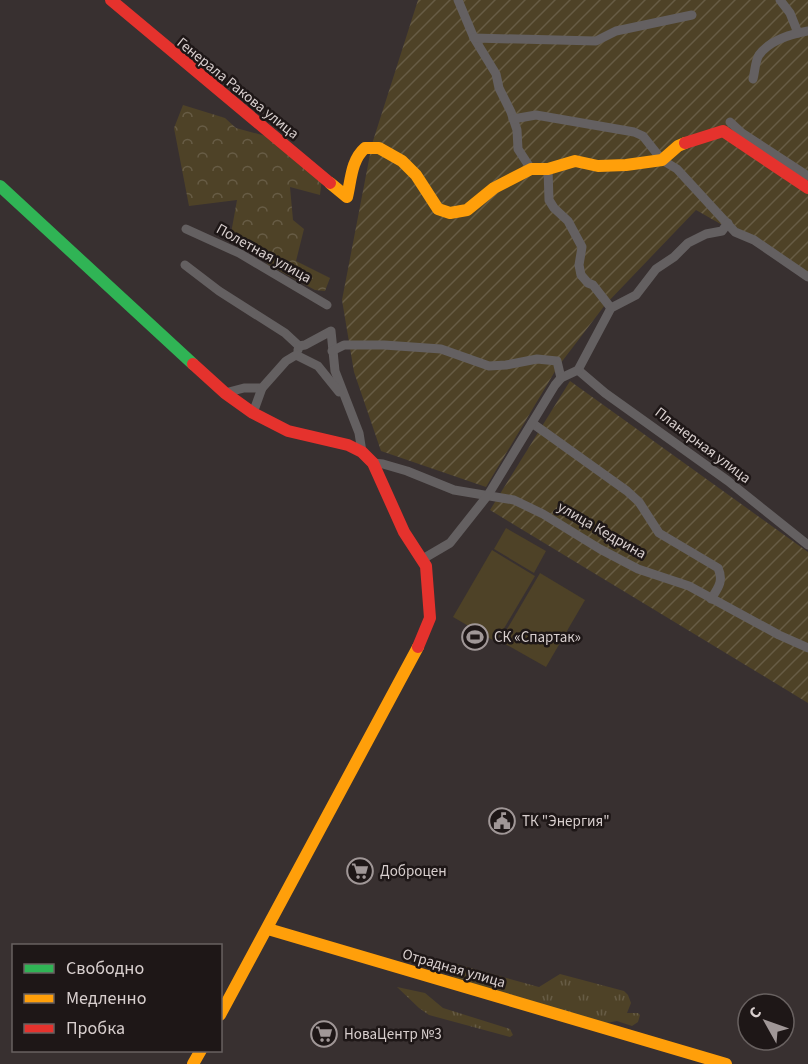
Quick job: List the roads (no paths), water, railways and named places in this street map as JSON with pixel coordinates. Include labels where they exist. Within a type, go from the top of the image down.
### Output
[{"type":"street","name":"Генерала Ракова улица","points":[[111,0],[347,197],[359,154],[363,148],[370,146],[389,153],[411,168],[433,204],[443,212],[458,213],[467,210],[494,188],[531,169]]},
{"type":"street","points":[[458,0],[474,38],[496,74],[499,88],[513,119],[518,149],[531,169],[548,169],[575,161],[598,166],[662,160],[678,146],[723,131],[808,188]]},
{"type":"street","points":[[780,0],[790,13],[798,33]]},
{"type":"street","points":[[474,38],[596,41],[616,31],[692,15]]},
{"type":"street","points":[[753,79],[759,56],[769,46],[783,38],[808,31]]},
{"type":"street","points":[[513,119],[536,115],[634,132],[643,136],[662,160],[677,169],[735,232],[754,240],[808,277]]},
{"type":"street","points":[[730,122],[742,133],[808,176]]},
{"type":"street","points":[[548,169],[549,200],[568,221],[582,246],[579,265],[581,275],[611,308]]},
{"type":"street","points":[[0,186],[225,393],[253,413],[288,431],[348,445],[362,453],[373,463],[404,532],[426,566],[430,618],[425,634],[222,1011]]},
{"type":"street","points":[[421,560],[450,543],[488,495],[561,378],[578,370],[611,308],[636,295],[656,269],[674,257],[688,243],[706,234],[722,231],[728,223]]},
{"type":"street","name":"Полетная улица","points":[[186,229],[239,253],[327,305]]},
{"type":"street","points":[[185,265],[219,291],[285,333],[298,350],[318,366],[346,401]]},
{"type":"street","points":[[253,413],[262,388],[286,361],[304,345],[331,331],[335,371],[359,433],[362,453]]},
{"type":"street","points":[[332,351],[344,345],[384,345],[441,349],[489,366],[537,359],[557,361],[561,378]]},
{"type":"street","name":"Планерная улица","points":[[578,370],[605,393],[728,481],[808,545]]},
{"type":"street","points":[[225,393],[244,388],[262,388]]},
{"type":"street","points":[[532,423],[627,490],[639,502],[658,533],[718,568],[720,583],[711,599]]},
{"type":"street","name":"улица Кедрина","points":[[373,463],[407,471],[454,490],[514,500],[543,514],[638,569],[689,586],[779,635],[808,648]]},
{"type":"street","name":"Отрадная улица","points":[[268,929],[726,1064]]},
{"type":"place","name":"СК «Спартак»","points":[[475,637]]},
{"type":"place","name":"ТК \"Энергия\"","points":[[502,821]]},
{"type":"place","name":"Доброцен","points":[[360,871]]},
{"type":"place","name":"НоваЦентр №3","points":[[324,1034]]}]
